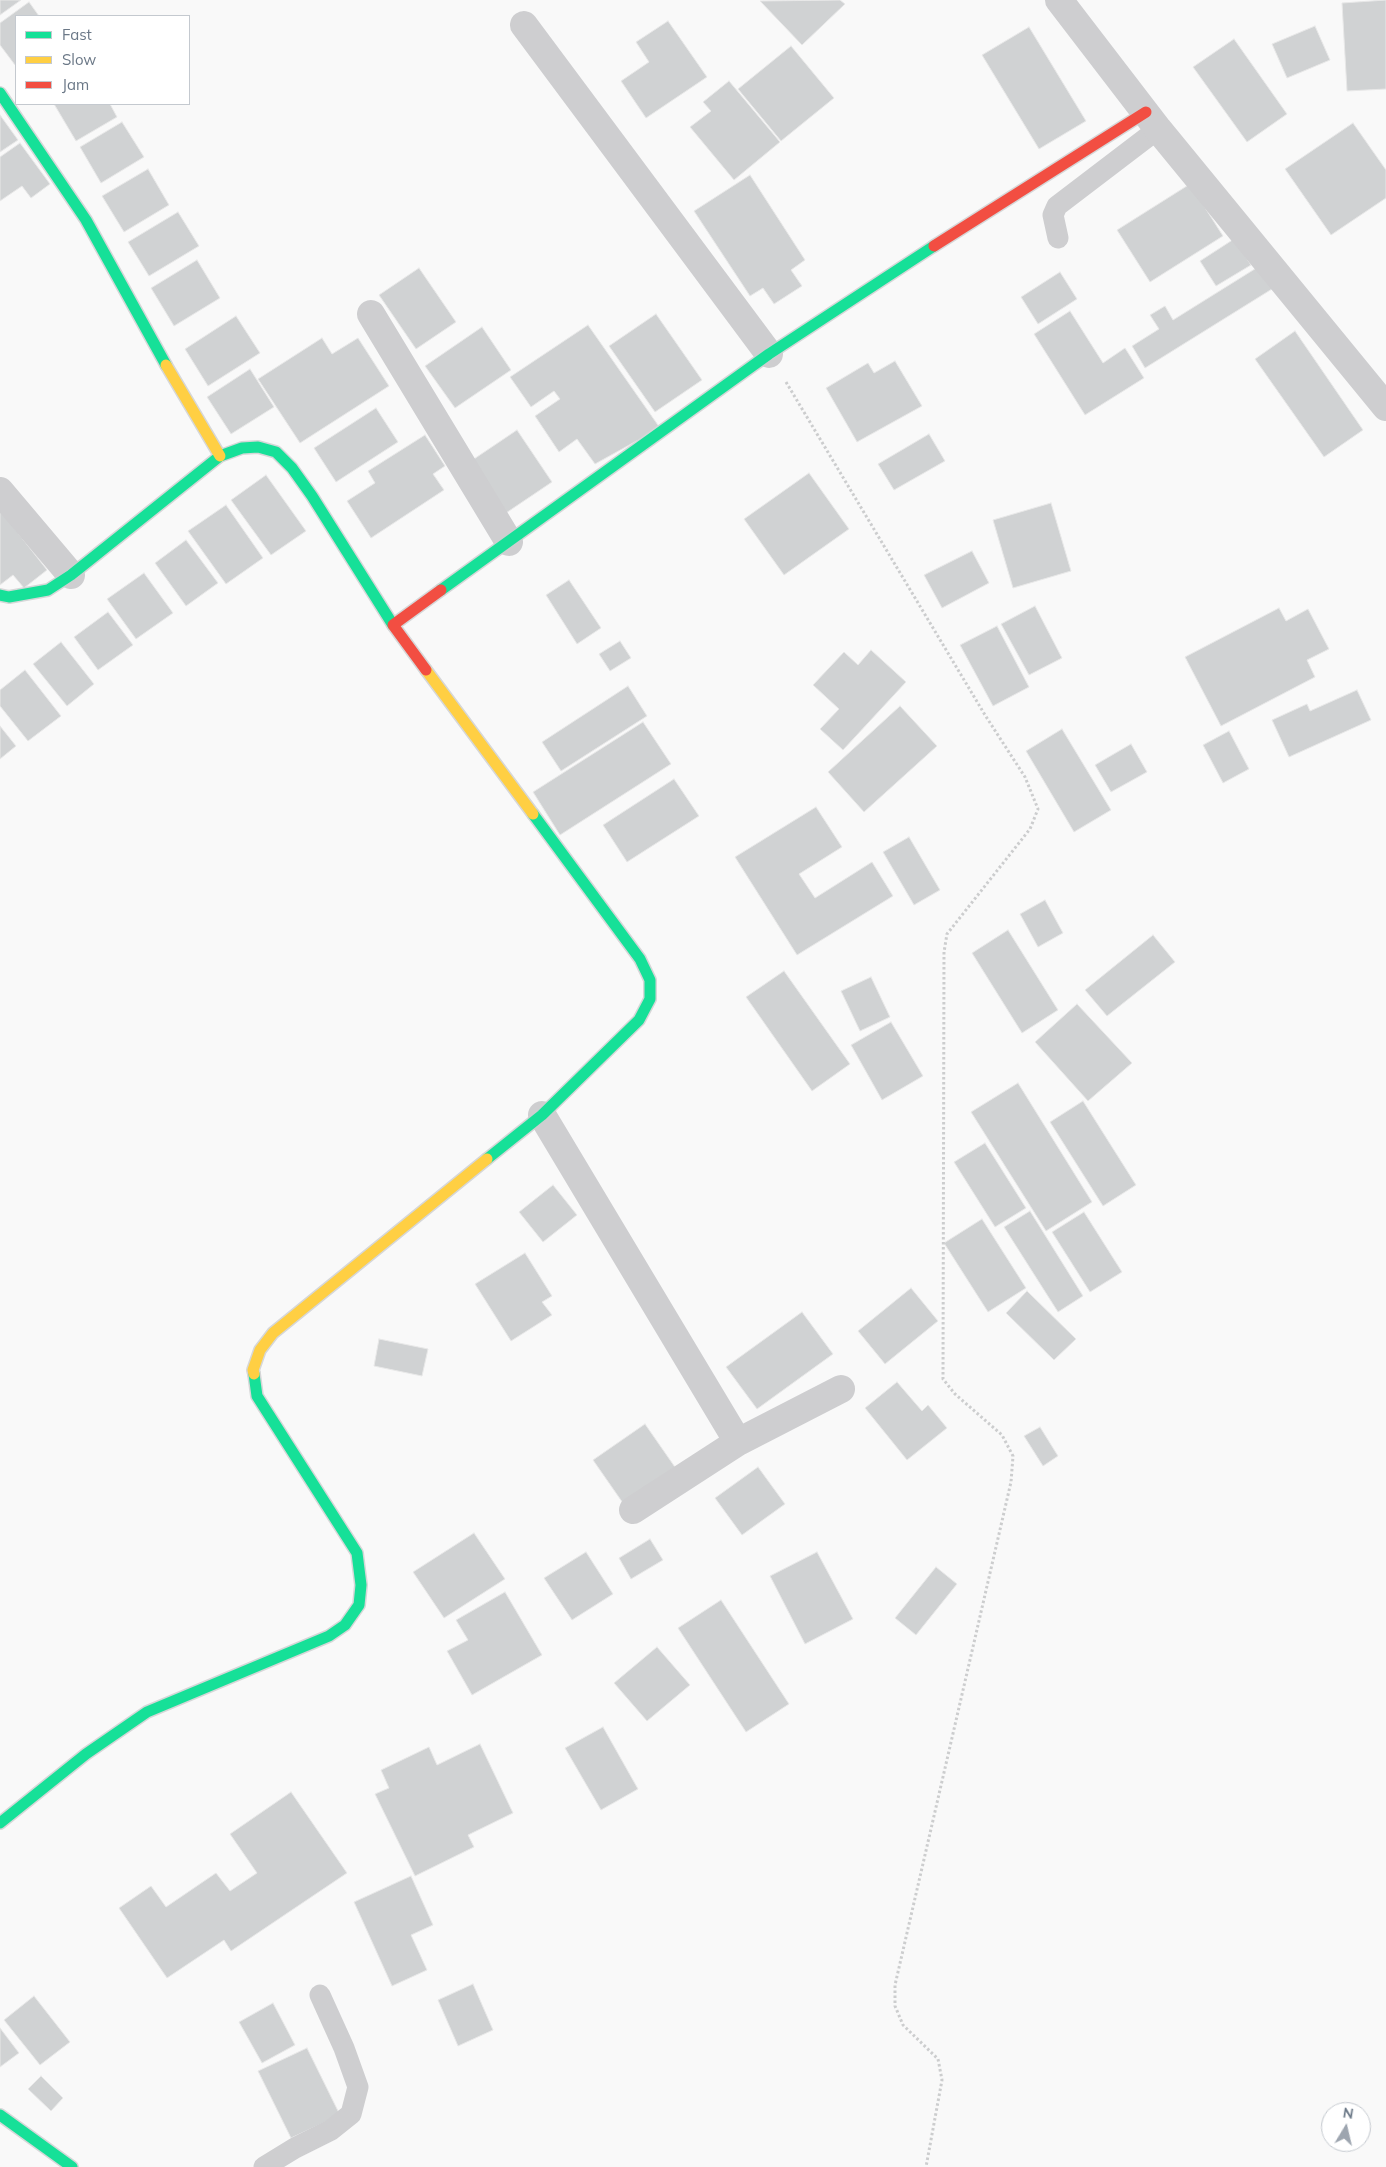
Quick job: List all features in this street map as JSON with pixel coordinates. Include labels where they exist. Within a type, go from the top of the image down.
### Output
[{"type":"street","points":[[1059,0],[1152,120],[1386,407]]},
{"type":"street","points":[[524,25],[769,354]]},
{"type":"street","points":[[0,93],[86,220],[185,398],[220,456]]},
{"type":"street","points":[[393,625],[769,354],[1015,194],[1152,120]]},
{"type":"street","points":[[371,314],[508,542]]},
{"type":"street","points":[[0,595],[9,597],[48,590],[71,575],[220,456],[242,448],[258,447],[276,452],[292,468],[312,496],[393,625],[640,959],[650,980],[650,1000],[640,1020],[542,1115],[274,1333],[260,1350],[253,1370],[257,1396],[357,1553],[361,1584],[359,1605],[345,1625],[329,1636],[147,1712],[86,1754],[0,1823]]},
{"type":"street","points":[[0,491],[71,575]]},
{"type":"street","points":[[542,1115],[738,1442]]},
{"type":"street","points":[[633,1510],[738,1442],[840,1389]]},
{"type":"street","points":[[0,2115],[72,2167]]},
{"type":"lane","points":[[1058,238],[1053,215],[1057,206],[1152,120]]},
{"type":"lane","points":[[264,2167],[295,2148],[331,2130],[351,2114],[358,2087],[344,2048],[320,1995]]},
{"type":"path","points":[[769,354],[985,715],[1025,777],[1038,809],[1030,829],[947,934],[944,952],[943,1378],[955,1394],[1002,1435],[1013,1456],[1011,1482],[895,1985],[896,2006],[903,2025],[938,2059],[942,2080],[926,2167]]},
{"type":"building","points":[[0,0],[21,0],[0,15]]},
{"type":"building","points":[[840,0],[845,4],[802,45],[760,1]]},
{"type":"building","points":[[1386,0],[1386,89],[1347,91],[1342,3]]},
{"type":"building","points":[[29,2],[38,15],[15,15],[15,65],[0,45],[0,23]]},
{"type":"building","points":[[668,21],[707,77],[646,118],[621,81],[649,62],[636,42]]},
{"type":"building","points":[[1315,26],[1330,60],[1287,78],[1272,44]]},
{"type":"building","points":[[1029,27],[1086,121],[1039,149],[982,55]]},
{"type":"building","points":[[1234,39],[1287,114],[1247,142],[1193,67]]},
{"type":"building","points":[[791,46],[834,98],[781,141],[738,89]]},
{"type":"building","points":[[729,81],[780,142],[734,180],[690,127],[711,111],[703,102]]},
{"type":"building","points":[[55,105],[111,105],[117,117],[76,141]]},
{"type":"building","points":[[0,115],[18,140],[0,152]]},
{"type":"building","points":[[122,122],[144,157],[101,183],[80,147]]},
{"type":"building","points":[[1353,123],[1386,170],[1386,198],[1331,235],[1285,169]]},
{"type":"building","points":[[20,143],[50,184],[31,198],[22,186],[0,201],[0,157]]},
{"type":"building","points":[[148,169],[169,205],[124,232],[102,196]]},
{"type":"building","points":[[750,175],[805,260],[791,270],[802,286],[774,304],[763,288],[750,296],[694,211]]},
{"type":"building","points":[[1190,184],[1223,236],[1150,282],[1117,230]]},
{"type":"building","points":[[178,212],[199,246],[149,276],[128,242]]},
{"type":"building","points":[[1234,239],[1251,265],[1216,286],[1200,261]]},
{"type":"building","points":[[197,260],[220,298],[174,326],[151,288]]},
{"type":"building","points":[[1258,267],[1272,289],[1145,368],[1132,346],[1159,329],[1150,315],[1165,306],[1173,320]]},
{"type":"building","points":[[419,268],[456,322],[416,349],[379,295]]},
{"type":"building","points":[[1060,272],[1077,299],[1038,324],[1021,297]]},
{"type":"building","points":[[1070,311],[1103,363],[1125,348],[1144,378],[1085,415],[1034,334]]},
{"type":"building","points":[[656,314],[702,380],[655,412],[609,346]]},
{"type":"building","points":[[236,316],[260,353],[208,386],[185,349]]},
{"type":"building","points":[[588,325],[660,428],[595,464],[577,439],[559,452],[535,416],[560,399],[554,391],[531,407],[510,377]]},
{"type":"building","points":[[482,327],[511,370],[455,408],[425,366]]},
{"type":"building","points":[[1295,331],[1363,430],[1324,457],[1255,359]]},
{"type":"building","points":[[322,338],[332,354],[358,338],[389,386],[300,443],[258,379]]},
{"type":"building","points":[[895,361],[922,406],[857,442],[826,388],[868,363],[874,373]]},
{"type":"building","points":[[250,369],[274,407],[231,434],[207,397]]},
{"type":"building","points":[[376,408],[398,442],[336,482],[314,448]]},
{"type":"building","points":[[517,430],[552,482],[503,515],[468,463]]},
{"type":"building","points":[[929,434],[945,461],[894,490],[878,464]]},
{"type":"building","points":[[425,435],[445,466],[433,474],[444,490],[371,538],[347,501],[375,483],[368,471]]},
{"type":"building","points":[[809,473],[849,529],[784,575],[744,519]]},
{"type":"building","points":[[266,475],[306,531],[271,555],[231,500]]},
{"type":"building","points":[[1051,503],[1071,571],[1013,588],[993,520]]},
{"type":"building","points":[[226,505],[263,558],[226,584],[188,531]]},
{"type":"building","points":[[0,510],[47,570],[24,588],[13,575],[0,585]]},
{"type":"building","points":[[186,540],[218,583],[186,606],[155,563]]},
{"type":"building","points":[[972,551],[989,583],[942,608],[924,575]]},
{"type":"building","points":[[144,573],[173,613],[136,639],[107,599]]},
{"type":"building","points":[[569,580],[601,628],[577,644],[546,595]]},
{"type":"building","points":[[1035,606],[1062,658],[1029,675],[1001,624]]},
{"type":"building","points":[[1279,608],[1286,621],[1308,609],[1329,649],[1307,660],[1315,677],[1221,726],[1185,657]]},
{"type":"building","points":[[108,612],[133,645],[98,670],[74,637]]},
{"type":"building","points":[[997,626],[1029,687],[993,706],[960,645]]},
{"type":"building","points":[[620,641],[631,658],[610,671],[599,654]]},
{"type":"building","points":[[61,642],[94,684],[67,706],[33,664]]},
{"type":"building","points":[[871,650],[906,682],[843,750],[820,729],[839,709],[813,685],[844,652],[858,665]]},
{"type":"building","points":[[25,670],[61,716],[28,741],[0,706],[0,690]]},
{"type":"building","points":[[628,686],[647,716],[561,771],[542,742]]},
{"type":"building","points":[[1357,690],[1371,720],[1289,757],[1272,720],[1307,704],[1310,711]]},
{"type":"building","points":[[900,706],[937,746],[864,812],[828,772]]},
{"type":"building","points":[[643,722],[671,764],[560,835],[533,792]]},
{"type":"building","points":[[0,726],[16,746],[0,759]]},
{"type":"building","points":[[1062,729],[1111,810],[1074,832],[1026,751]]},
{"type":"building","points":[[1229,731],[1249,769],[1223,783],[1203,745]]},
{"type":"building","points":[[1131,744],[1147,772],[1111,792],[1095,765]]},
{"type":"building","points":[[674,779],[699,816],[627,862],[603,825]]},
{"type":"building","points":[[816,807],[842,847],[799,874],[815,898],[872,862],[893,896],[797,955],[735,857]]},
{"type":"building","points":[[909,837],[940,890],[914,905],[883,852]]},
{"type":"building","points":[[1045,900],[1063,933],[1038,947],[1020,914]]},
{"type":"building","points":[[1008,930],[1058,1010],[1022,1033],[972,953]]},
{"type":"building","points":[[1153,935],[1175,962],[1107,1016],[1085,990]]},
{"type":"building","points":[[784,971],[850,1064],[812,1091],[746,997]]},
{"type":"building","points":[[871,977],[890,1017],[860,1031],[841,991]]},
{"type":"building","points":[[1077,1004],[1132,1063],[1088,1101],[1035,1042]]},
{"type":"building","points":[[891,1022],[923,1076],[882,1100],[851,1045]]},
{"type":"building","points":[[1018,1083],[1092,1202],[1046,1231],[971,1112]]},
{"type":"building","points":[[1083,1101],[1136,1185],[1103,1206],[1050,1122]]},
{"type":"building","points":[[985,1143],[1026,1208],[995,1227],[954,1162]]},
{"type":"building","points":[[553,1185],[577,1215],[543,1242],[519,1212]]},
{"type":"building","points":[[1030,1211],[1083,1296],[1058,1312],[1004,1227]]},
{"type":"building","points":[[1084,1212],[1122,1272],[1090,1292],[1052,1232]]},
{"type":"building","points":[[982,1219],[1026,1288],[988,1312],[944,1243]]},
{"type":"building","points":[[525,1253],[552,1296],[542,1302],[552,1315],[511,1341],[475,1284]]},
{"type":"building","points":[[911,1288],[938,1321],[885,1364],[858,1331]]},
{"type":"building","points":[[1027,1291],[1076,1339],[1054,1360],[1006,1313]]},
{"type":"building","points":[[802,1312],[833,1354],[757,1409],[726,1367]]},
{"type":"building","points":[[379,1339],[428,1349],[422,1376],[374,1366]]},
{"type":"building","points":[[897,1382],[922,1411],[928,1405],[947,1428],[907,1460],[865,1408]]},
{"type":"building","points":[[645,1424],[677,1470],[625,1506],[593,1460]]},
{"type":"building","points":[[1040,1427],[1058,1456],[1043,1466],[1024,1436]]},
{"type":"building","points":[[758,1467],[785,1504],[742,1535],[715,1498]]},
{"type":"building","points":[[474,1533],[505,1579],[444,1618],[413,1572]]},
{"type":"building","points":[[650,1539],[663,1560],[631,1579],[619,1558]]},
{"type":"building","points":[[586,1552],[613,1594],[572,1620],[544,1578]]},
{"type":"building","points":[[817,1552],[853,1619],[805,1644],[770,1576]]},
{"type":"building","points":[[936,1567],[957,1584],[916,1635],[895,1618]]},
{"type":"building","points":[[505,1592],[542,1655],[472,1695],[447,1651],[468,1640],[456,1620]]},
{"type":"building","points":[[721,1600],[789,1704],[746,1732],[678,1628]]},
{"type":"building","points":[[657,1647],[690,1685],[647,1721],[614,1683]]},
{"type":"building","points":[[603,1727],[638,1789],[601,1810],[565,1748]]},
{"type":"building","points":[[480,1744],[513,1813],[468,1835],[474,1847],[415,1876],[375,1794],[389,1788],[381,1770],[429,1747],[437,1765]]},
{"type":"building","points":[[291,1792],[347,1873],[231,1951],[224,1940],[167,1978],[119,1908],[151,1886],[166,1907],[216,1873],[230,1891],[257,1873],[230,1834]]},
{"type":"building","points":[[411,1876],[433,1925],[411,1935],[427,1970],[392,1986],[354,1902]]},
{"type":"building","points":[[473,1984],[493,2030],[458,2046],[438,2000]]},
{"type":"building","points":[[34,1996],[70,2042],[40,2065],[4,2020]]},
{"type":"building","points":[[273,2003],[295,2045],[262,2063],[239,2022]]},
{"type":"building","points":[[0,2028],[19,2053],[0,2067]]},
{"type":"building","points":[[307,2048],[340,2115],[291,2138],[258,2071]]},
{"type":"building","points":[[41,2076],[63,2098],[51,2111],[28,2089]]},
{"type":"traffic: fast","points":[[0,93],[86,220],[166,365]]},
{"type":"traffic: fast","points":[[441,590],[769,354],[934,246]]},
{"type":"traffic: fast","points":[[0,595],[9,597],[48,590],[71,575],[220,456],[242,448],[258,447],[276,452],[292,468],[312,496],[393,625]]},
{"type":"traffic: fast","points":[[487,1159],[542,1115],[639,1020],[650,999],[650,980],[640,959],[533,814]]},
{"type":"traffic: fast","points":[[0,1823],[86,1754],[147,1712],[329,1636],[345,1625],[359,1605],[361,1585],[357,1553],[257,1396],[254,1374]]},
{"type":"traffic: fast","points":[[0,2115],[72,2167]]},
{"type":"traffic: slow","points":[[166,365],[220,456]]},
{"type":"traffic: slow","points":[[426,670],[533,814]]},
{"type":"traffic: slow","points":[[254,1374],[253,1370],[260,1350],[273,1333],[487,1159]]},
{"type":"traffic: jam","points":[[934,246],[1146,112]]},
{"type":"traffic: jam","points":[[426,670],[393,625],[441,590]]}]
